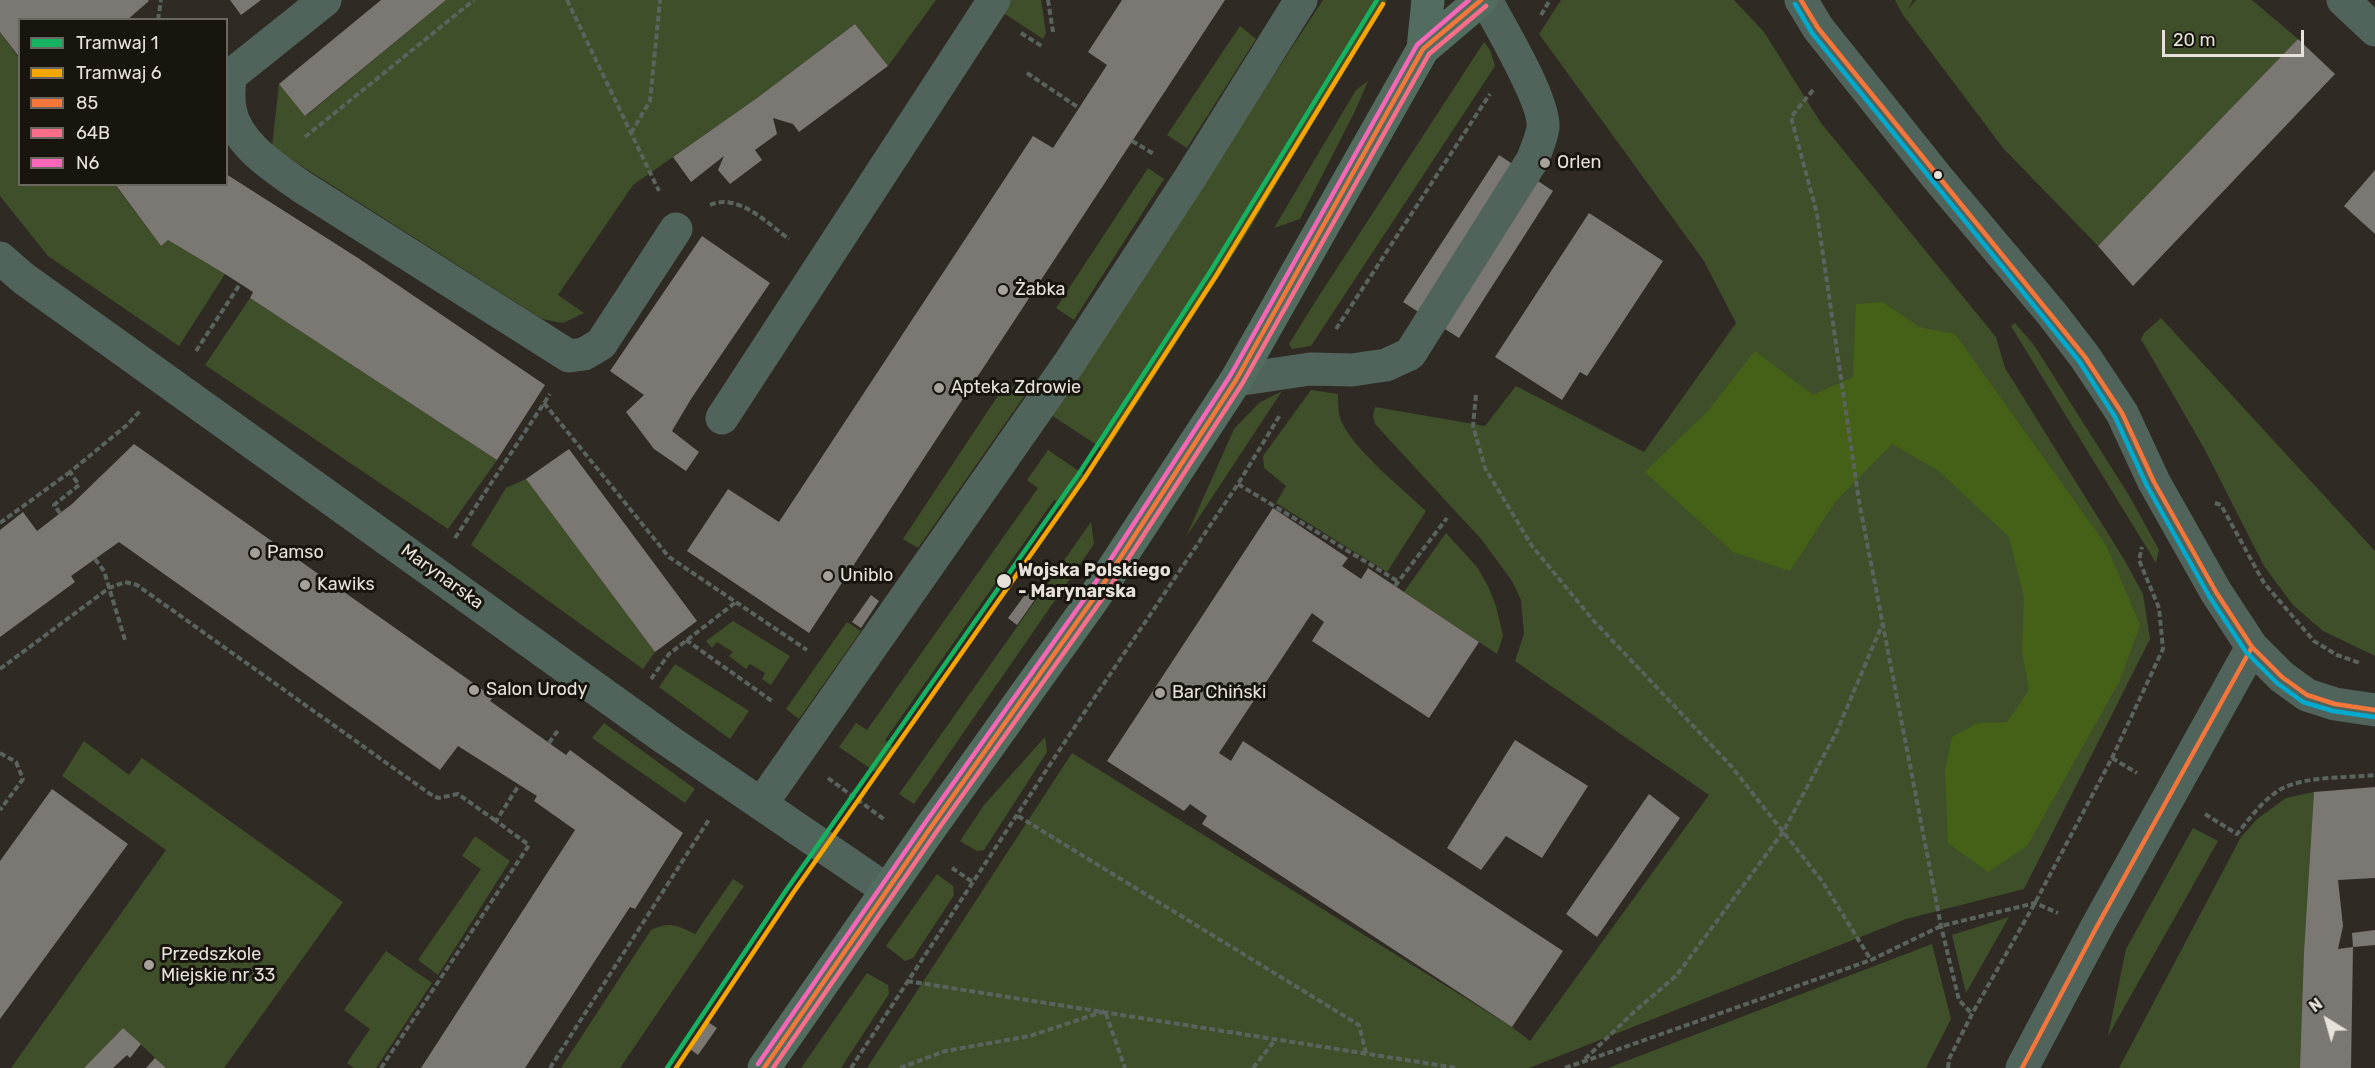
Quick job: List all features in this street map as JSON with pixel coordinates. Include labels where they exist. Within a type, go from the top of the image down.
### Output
[{"type":"main road","points":[[1423,49],[1428,0]]},
{"type":"main road","points":[[764,1068],[1094,598],[1236,380],[1423,49],[1481,0]]},
{"type":"street","points":[[325,0],[230,76],[230,111],[243,138],[271,165],[302,187],[569,356],[584,354],[601,344],[676,229]]},
{"type":"street","points":[[722,418],[994,0]]},
{"type":"street","points":[[762,803],[1068,365],[1190,178],[1301,0]]},
{"type":"street","points":[[1236,380],[1310,369],[1352,370],[1386,365],[1410,354],[1533,159],[1543,127],[1541,112],[1516,55],[1486,0]]},
{"type":"street","points":[[1801,0],[1818,28],[2085,357],[2122,413],[2154,482],[2216,592],[2252,647],[2282,677],[2307,695],[2335,704],[2375,710]]},
{"type":"street","points":[[2343,0],[2375,30]]},
{"type":"street","name":"Marynarska","points":[[0,258],[23,278],[657,733],[887,890]]},
{"type":"street","points":[[2022,1068],[2095,930],[2252,647]]},
{"type":"path","points":[[158,18],[161,0]]},
{"type":"path","points":[[271,165],[474,0]]},
{"type":"path","points":[[567,0],[676,229],[693,213],[717,202],[736,202],[823,262]]},
{"type":"path","points":[[631,133],[650,101],[660,0]]},
{"type":"path","points":[[1048,0],[1053,32]]},
{"type":"path","points":[[851,1068],[1074,728],[1238,484],[1550,0]]},
{"type":"path","points":[[1027,73],[1079,108]]},
{"type":"path","points":[[1814,90],[1791,117],[1817,214],[1859,501],[1941,926],[1959,1000],[1972,1014]]},
{"type":"path","points":[[0,523],[70,472],[127,425],[166,381],[190,361],[240,284]]},
{"type":"path","points":[[434,571],[562,375],[569,356]]},
{"type":"path","points":[[1476,395],[1473,426],[1485,468],[1532,546],[1593,620],[1731,766],[1822,881],[1871,960]]},
{"type":"path","points":[[544,403],[669,557],[807,650]]},
{"type":"path","points":[[60,513],[54,505],[79,485],[70,472]]},
{"type":"path","points":[[1238,484],[1399,582]]},
{"type":"path","points":[[2221,505],[2264,583],[2314,641],[2337,654],[2368,665]]},
{"type":"path","points":[[1395,586],[1447,518]]},
{"type":"path","points":[[95,559],[104,571],[124,640]]},
{"type":"path","points":[[1948,1068],[1949,1059],[1972,1014],[2035,903],[2112,758],[2163,649],[2159,608],[2139,560]]},
{"type":"path","points":[[0,669],[109,588],[125,582],[138,585],[430,794],[438,798],[458,794],[529,845],[381,1068]]},
{"type":"path","points":[[650,680],[669,654],[736,602]]},
{"type":"path","points":[[1583,1061],[1635,1011],[1676,976],[1783,832],[1837,731],[1883,624]]},
{"type":"path","points":[[686,640],[772,701]]},
{"type":"path","points":[[549,743],[560,729]]},
{"type":"path","points":[[0,753],[16,762],[23,778],[0,810]]},
{"type":"path","points":[[2237,834],[2266,801],[2282,789],[2302,782],[2375,775]]},
{"type":"path","points":[[496,821],[519,785]]},
{"type":"path","points":[[1018,816],[1359,1025],[1366,1053]]},
{"type":"path","points":[[550,1068],[703,828]]},
{"type":"path","points":[[1565,1068],[1871,960],[1941,926],[2035,903],[2095,930]]},
{"type":"path","points":[[907,981],[1457,1068]]},
{"type":"path","points":[[900,1068],[945,1051],[1030,1036],[1105,1011]]},
{"type":"path","points":[[1105,1011],[1125,1068]]},
{"type":"path","points":[[1253,1068],[1276,1039]]},
{"type":"green space","points":[[446,0],[936,0],[888,66],[855,24],[757,98],[633,185],[558,295],[584,313],[563,323],[542,319],[272,147],[279,84],[306,116]]},
{"type":"green space","points":[[1010,0],[1041,0],[1046,33],[1043,39],[1002,12]]},
{"type":"green space","points":[[1323,0],[1387,0],[1247,233],[1106,451],[1051,415]]},
{"type":"green space","points":[[1561,0],[1734,0],[1764,32],[1821,123],[1996,337],[2005,368],[2125,561],[2143,594],[2150,639],[2024,889],[1906,919],[1529,1068],[867,1068],[1072,753],[1512,1027],[1530,1041],[1709,795],[1515,661],[1524,634],[1521,600],[1512,581],[1482,540],[1375,424],[1373,416],[1375,407],[1485,426],[1516,386],[1644,452],[1736,323],[1704,261],[1539,34]]},
{"type":"green space","points":[[1895,0],[1913,0],[1907,10],[1916,0],[2252,0],[2298,39],[2098,246],[2003,148],[1903,15]]},
{"type":"green space","points":[[1240,26],[1256,39],[1187,148],[1167,135]]},
{"type":"green space","points":[[0,32],[18,57],[18,186],[116,186],[161,246],[168,240],[225,274],[179,346],[48,256],[0,196]]},
{"type":"green space","points":[[1484,42],[1490,50],[1495,66],[1311,346],[1292,349],[1289,344],[1315,302]]},
{"type":"green space","points":[[1368,81],[1300,219],[1274,228],[1356,90]]},
{"type":"green space","points":[[1148,168],[1164,179],[1074,320],[1056,308]]},
{"type":"green space","points":[[250,298],[497,460],[448,529],[205,365]]},
{"type":"green space","points":[[1883,302],[1919,327],[1955,334],[2106,545],[2140,625],[2120,680],[2027,846],[1988,872],[1948,843],[1945,770],[1952,737],[1978,723],[2007,722],[2029,690],[2022,651],[2024,597],[2009,537],[1939,471],[1892,444],[1835,502],[1790,571],[1733,552],[1645,472],[1708,411],[1755,351],[1813,395],[1853,377],[1856,304]]},
{"type":"green space","points":[[2161,318],[2375,551],[2375,656],[2323,631],[2293,605],[2264,566],[2204,448],[2141,339],[2144,333]]},
{"type":"green space","points":[[2015,323],[2034,345],[2130,497],[2159,550],[2156,563],[2011,326]]},
{"type":"green space","points":[[1007,382],[1025,395],[918,548],[903,539]]},
{"type":"green space","points":[[1311,390],[1338,394],[1340,418],[1354,442],[1426,511],[1387,572],[1276,503],[1286,486],[1264,468],[1263,456]]},
{"type":"green space","points":[[1282,391],[1186,537],[1234,429],[1259,403]]},
{"type":"green space","points":[[1048,450],[1086,476],[1065,507],[1054,500],[885,740],[896,749],[877,773],[839,747],[856,723],[867,730],[1038,488],[1027,480]]},
{"type":"green space","points":[[526,479],[655,652],[643,669],[471,545],[506,488]]},
{"type":"green space","points":[[1091,522],[1094,544],[914,804],[899,794]]},
{"type":"green space","points":[[1446,533],[1477,567],[1488,586],[1496,606],[1503,636],[1497,654],[1404,592]]},
{"type":"green space","points":[[733,621],[790,656],[771,685],[762,679],[765,673],[750,664],[746,669],[729,656],[733,652],[717,642],[712,648],[706,641]]},
{"type":"green space","points":[[847,622],[861,631],[799,719],[786,709]]},
{"type":"green space","points":[[675,664],[749,711],[730,739],[659,687]]},
{"type":"green space","points":[[604,723],[695,789],[685,803],[592,738]]},
{"type":"green space","points":[[1045,737],[1047,752],[984,850],[977,851],[960,841],[984,805]]},
{"type":"green space","name":"Przedszkole Miejskie nr 33","points":[[84,741],[129,775],[142,758],[343,902],[224,1068],[166,1068],[123,1028],[84,1068],[11,1068],[166,850],[62,776]]},
{"type":"green space","points":[[2314,792],[2301,1068],[2119,1068],[2241,837],[2257,819],[2286,798]]},
{"type":"green space","points":[[2193,828],[2218,841],[2108,1036],[2126,949]]},
{"type":"green space","points":[[475,836],[510,861],[438,975],[418,960],[481,869],[462,856]]},
{"type":"green space","points":[[937,874],[953,886],[954,895],[913,958],[905,961],[886,946]]},
{"type":"green space","points":[[733,879],[744,886],[620,1068],[561,1068],[651,930],[673,925],[695,934]]},
{"type":"green space","points":[[2009,917],[1966,993],[1952,935]]},
{"type":"green space","points":[[1932,944],[1951,1019],[1926,1068],[1608,1068]]},
{"type":"green space","points":[[386,951],[432,983],[376,1068],[354,1068],[347,1063],[370,1029],[344,1010]]},
{"type":"green space","points":[[867,973],[888,985],[889,994],[841,1068],[801,1068]]},
{"type":"building","points":[[0,0],[149,1],[129,18],[18,18],[18,55],[0,32]]},
{"type":"building","points":[[230,0],[261,0],[241,15]]},
{"type":"building","points":[[381,0],[446,0],[305,116],[279,84]]},
{"type":"building","points":[[1122,0],[1225,0],[809,633],[687,551],[728,489],[779,522],[1033,136],[1053,148],[1107,65],[1088,52]]},
{"type":"building","points":[[855,24],[888,66],[799,132],[793,124],[773,118],[777,134],[755,150],[762,160],[730,184],[718,170],[724,156],[691,182],[673,157],[757,98]]},
{"type":"building","points":[[2298,39],[2335,74],[2133,286],[2098,246]]},
{"type":"building","points":[[1499,155],[1553,191],[1459,338],[1403,302]]},
{"type":"building","points":[[2375,170],[2375,234],[2344,206]]},
{"type":"building","points":[[228,175],[358,258],[545,385],[497,460],[250,298],[253,292],[225,274],[168,240],[161,246],[116,186],[228,186]]},
{"type":"building","points":[[1589,213],[1663,261],[1587,376],[1580,372],[1562,400],[1495,357]]},
{"type":"building","points":[[702,236],[770,283],[691,399],[672,431],[699,452],[686,471],[654,449],[626,412],[644,395],[610,371]]},
{"type":"building","points":[[134,444],[493,697],[490,701],[566,755],[570,750],[683,833],[635,909],[630,907],[525,1068],[421,1068],[575,830],[534,801],[537,796],[458,746],[440,770],[119,542],[71,576],[75,582],[0,637],[0,530],[23,512],[37,531],[72,504]]},
{"type":"building","points":[[569,449],[697,621],[655,652],[526,479]]},
{"type":"building","points":[[1273,508],[1348,558],[1342,566],[1361,579],[1368,568],[1479,642],[1429,718],[1312,641],[1324,622],[1312,613],[1219,753],[1231,761],[1243,741],[1563,951],[1512,1027],[1202,824],[1207,816],[1190,804],[1184,811],[1107,761]]},
{"type":"building","points":[[1027,592],[1036,598],[1017,625],[1008,618]]},
{"type":"building","points":[[871,595],[879,601],[861,628],[852,622]]},
{"type":"building","points":[[1515,740],[1588,786],[1542,858],[1506,836],[1481,870],[1447,848]]},
{"type":"building","points":[[2375,787],[2375,878],[2338,880],[2343,926],[2338,949],[2353,947],[2351,1068],[2300,1068],[2304,953],[2314,792]]},
{"type":"building","points":[[52,789],[128,844],[0,1019],[0,861]]},
{"type":"building","points":[[1649,794],[1680,818],[1597,937],[1566,914]]},
{"type":"building","points":[[2375,930],[2375,945],[2353,947],[2352,933]]},
{"type":"building","points":[[708,1022],[717,1028],[698,1055],[690,1049]]},
{"type":"building","points":[[123,1028],[141,1044],[130,1058],[127,1055],[113,1068],[84,1068]]},
{"type":"building","points":[[155,1058],[166,1068],[146,1068]]},
{"type":"tram line","name":"1","points":[[667,1068],[787,889],[1078,475],[1210,272],[1377,0]]},
{"type":"tram line","name":"6","points":[[676,1068],[793,893],[1084,479],[1216,276],[1383,4]]},
{"type":"transit line","name":"N6","points":[[758,1064],[925,823],[1088,594],[1230,376],[1417,45],[1469,0]]},
{"type":"transit line","name":"85","points":[[764,1068],[931,827],[1094,598],[1236,380],[1423,49],[1481,0]]},
{"type":"transit line","name":"85","points":[[1801,0],[1818,28],[2085,357],[2122,413],[2154,482],[2216,592],[2252,647],[2282,677],[2307,695],[2335,704],[2375,710]]},
{"type":"transit line","points":[[1795,4],[1812,33],[2079,361],[2115,417],[2147,486],[2209,596],[2246,652],[2277,683],[2303,702],[2333,711],[2374,717]]},
{"type":"transit line","name":"64B","points":[[773,1068],[937,831],[1100,602],[1242,384],[1429,54],[1486,6]]},
{"type":"transit line","name":"85","points":[[2022,1068],[2095,930],[2252,647]]},
{"type":"place","name":"Orlen","points":[[1545,163]]},
{"type":"place","name":"Żabka","points":[[1003,290]]},
{"type":"place","name":"Apteka Zdrowie","points":[[939,388]]},
{"type":"place","name":"Pamso","points":[[255,553]]},
{"type":"place","name":"Uniblo","points":[[828,576]]},
{"type":"place","name":"Wojska Polskiego - Marynarska","points":[[1004,581]]},
{"type":"place","name":"Kawiks","points":[[305,585]]},
{"type":"place","name":"Salon Urody","points":[[474,690]]},
{"type":"place","name":"Bar Chiński","points":[[1160,693]]},
{"type":"place","name":"Przedszkole Miejskie nr 33","points":[[149,965]]}]
